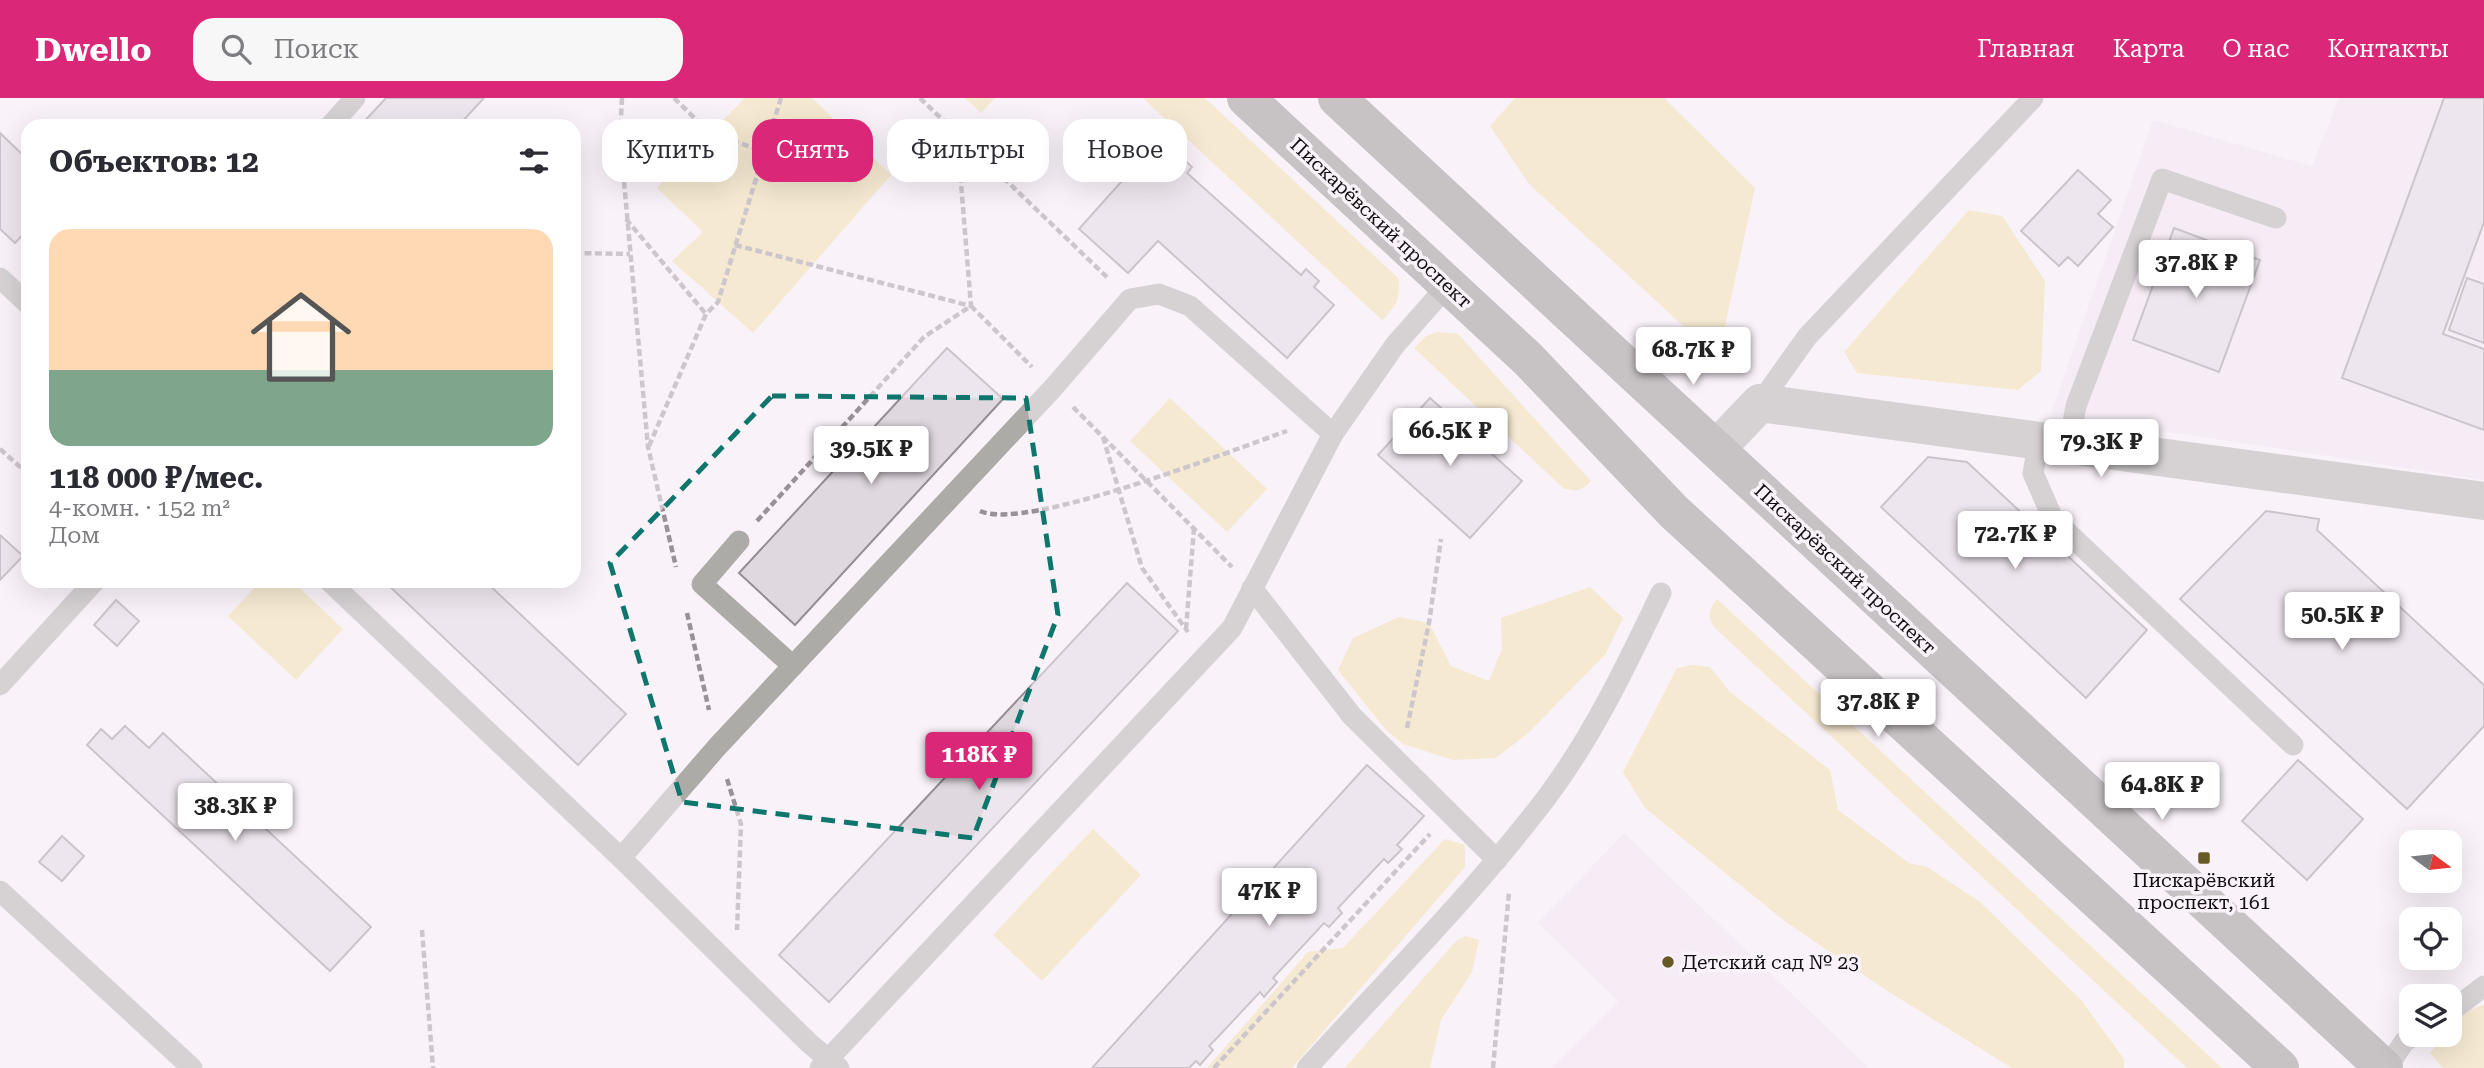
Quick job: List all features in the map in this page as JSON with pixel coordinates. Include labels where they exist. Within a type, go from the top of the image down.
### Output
[{"type":"main road","name":"Пискарёвский проспект","points":[[1246,98],[1528,359],[1674,512],[2280,1068]]},
{"type":"main road","name":"Пискарёвский проспект","points":[[1337,98],[2386,1068]]},
{"type":"street","points":[[1716,449],[1760,403],[2484,501]]},
{"type":"lane","points":[[336,119],[355,98]]},
{"type":"lane","points":[[1760,403],[1807,337],[2033,98]]},
{"type":"lane","points":[[2276,218],[2162,179],[2076,406],[2033,473],[2053,519],[2293,744]]},
{"type":"lane","points":[[0,278],[21,298]]},
{"type":"lane","points":[[336,588],[621,858],[829,1065],[1232,628],[1325,428],[1448,285]]},
{"type":"lane","points":[[621,858],[718,747],[1053,388],[1130,299],[1159,294],[1190,306],[1325,428]]},
{"type":"lane","points":[[739,541],[702,584],[793,666]]},
{"type":"lane","points":[[0,685],[89,588]]},
{"type":"lane","points":[[1252,588],[1352,716],[1449,813],[1503,853]]},
{"type":"lane","points":[[1307,1068],[1503,853],[1548,796],[1612,696],[1661,593]]},
{"type":"lane","points":[[0,891],[192,1068]]},
{"type":"lane","points":[[2462,1003],[2484,986]]},
{"type":"lane","points":[[2386,1068],[2401,1047]]},
{"type":"path","points":[[622,98],[620,137],[626,218],[648,447],[678,577]]},
{"type":"path","points":[[674,98],[711,134],[752,146]]},
{"type":"path","points":[[774,119],[781,98]]},
{"type":"path","points":[[920,98],[942,119]]},
{"type":"path","points":[[648,447],[706,314],[718,302],[754,182]]},
{"type":"path","points":[[961,182],[971,306]]},
{"type":"path","points":[[1007,182],[1130,299]]},
{"type":"path","points":[[626,218],[706,314]]},
{"type":"path","points":[[735,245],[971,306],[1252,588]]},
{"type":"path","points":[[581,253],[630,254]]},
{"type":"path","points":[[739,541],[924,338],[971,306]]},
{"type":"path","points":[[953,495],[983,513],[999,516],[1093,499],[1147,480],[1325,428]]},
{"type":"path","points":[[1103,436],[1142,568],[1205,656]]},
{"type":"path","points":[[0,449],[21,468]]},
{"type":"path","points":[[1186,630],[1194,528]]},
{"type":"path","points":[[1399,763],[1429,623],[1441,539]]},
{"type":"path","points":[[684,603],[718,747],[741,824],[736,972]]},
{"type":"path","points":[[1214,1068],[1449,813]]},
{"type":"path","points":[[1493,1068],[1511,866],[1503,853]]},
{"type":"path","points":[[422,930],[433,1068]]},
{"type":"highlighted area","points":[[772,396],[1026,398],[1058,615],[973,838],[682,802],[610,563]]},
{"type":"shaded area","points":[[745,98],[812,98],[834,119],[752,119],[752,182],[873,182],[873,157],[887,171],[887,180],[753,333],[672,261],[703,232],[657,188],[663,182],[738,182],[738,119],[724,119]]},
{"type":"shaded area","points":[[965,98],[995,98],[981,113]]},
{"type":"shaded area","points":[[1143,98],[1205,98],[1398,278],[1398,296],[1387,315],[1382,320],[1187,139],[1187,119],[1166,119]]},
{"type":"shaded area","points":[[1515,98],[1664,98],[1755,188],[1721,344],[1704,345],[1529,184],[1490,126]]},
{"type":"shaded area","points":[[2339,98],[2484,98],[2484,480],[2051,414],[2153,120],[2312,166]]},
{"type":"shaded area","points":[[1969,210],[2002,216],[2045,281],[2041,371],[2018,390],[1857,373],[1844,352]]},
{"type":"shaded area","points":[[1437,332],[1458,334],[1591,481],[1578,490],[1563,488],[1414,348],[1426,336]]},
{"type":"shaded area","points":[[1170,398],[1267,489],[1227,532],[1130,441]]},
{"type":"shaded area","points":[[1590,587],[1623,618],[1605,655],[1527,734],[1496,758],[1453,760],[1403,744],[1386,730],[1338,670],[1353,638],[1399,617],[1429,623],[1451,666],[1489,681],[1502,649],[1501,618]]},
{"type":"shaded area","points":[[254,588],[299,588],[343,629],[296,680],[228,616]]},
{"type":"shaded area","points":[[1717,599],[2222,1068],[2187,1068],[1714,627],[1710,613]]},
{"type":"shaded area","points":[[1693,665],[1710,667],[1730,692],[1830,770],[1838,810],[1909,863],[1927,867],[1980,902],[2081,1000],[2124,1059],[2124,1068],[2012,1068],[1889,992],[1786,922],[1645,808],[1623,772],[1677,668]]},
{"type":"shaded area","points":[[1093,829],[1141,875],[1042,981],[993,935]]},
{"type":"shaded area","name":"Детский сад № 23","points":[[1624,833],[1869,1068],[1551,1068],[1618,1001],[1538,923]]},
{"type":"shaded area","points":[[1445,839],[1465,845],[1465,867],[1292,1068],[1207,1068],[1308,952],[1343,948]]},
{"type":"shaded area","points":[[1466,936],[1479,940],[1472,972],[1441,1020],[1430,1068],[1345,1068],[1456,941]]},
{"type":"shaded area","points":[[2484,1005],[2484,1068],[2443,1068],[2430,1053],[2435,1047],[2462,1047],[2462,1016]]},
{"type":"building","points":[[386,98],[484,98],[464,119],[366,119]]},
{"type":"building","points":[[2444,98],[2484,98],[2484,222],[2443,334],[2484,349],[2484,430],[2342,378]]},
{"type":"building","points":[[0,133],[21,153],[21,237],[15,243],[0,229]]},
{"type":"building","points":[[2078,170],[2111,200],[2098,214],[2113,227],[2078,266],[2068,257],[2059,266],[2021,231]]},
{"type":"building","points":[[1187,173],[1301,275],[1306,269],[1319,281],[1314,287],[1334,305],[1287,358],[1158,241],[1128,273],[1079,229],[1121,182],[1187,182]]},
{"type":"building","points":[[2174,228],[2260,260],[2219,372],[2133,340]]},
{"type":"building","points":[[2467,278],[2484,284],[2484,343],[2449,330]]},
{"type":"building","points":[[947,348],[1003,399],[795,625],[739,573]]},
{"type":"building","points":[[1430,398],[1522,481],[1470,538],[1378,455]]},
{"type":"building","points":[[1928,457],[1967,462],[2147,630],[2086,698],[1881,507]]},
{"type":"building","points":[[2266,511],[2319,519],[2317,530],[2484,685],[2484,726],[2407,809],[2180,599]]},
{"type":"building","points":[[0,535],[21,554],[21,558],[0,580]]},
{"type":"building","points":[[1127,583],[1178,631],[829,1002],[779,955]]},
{"type":"building","points":[[391,588],[492,588],[626,714],[578,765]]},
{"type":"building","points":[[116,600],[139,621],[117,646],[94,625]]},
{"type":"building","points":[[125,726],[149,748],[163,733],[371,927],[330,971],[87,745],[101,729],[112,739]]},
{"type":"building","points":[[2298,760],[2363,819],[2307,880],[2242,821]]},
{"type":"building","points":[[1367,765],[1424,816],[1397,845],[1402,849],[1388,863],[1384,859],[1338,908],[1342,913],[1329,927],[1324,923],[1273,978],[1277,982],[1264,997],[1260,992],[1209,1046],[1213,1050],[1200,1065],[1196,1061],[1189,1068],[1092,1068]]},
{"type":"building","points":[[62,836],[84,856],[62,881],[39,862]]},
{"type":"place","name":"Пискарёвский проспект, 161","points":[[2204,858]]},
{"type":"place","name":"Детский сад № 23","points":[[1668,962]]}]
